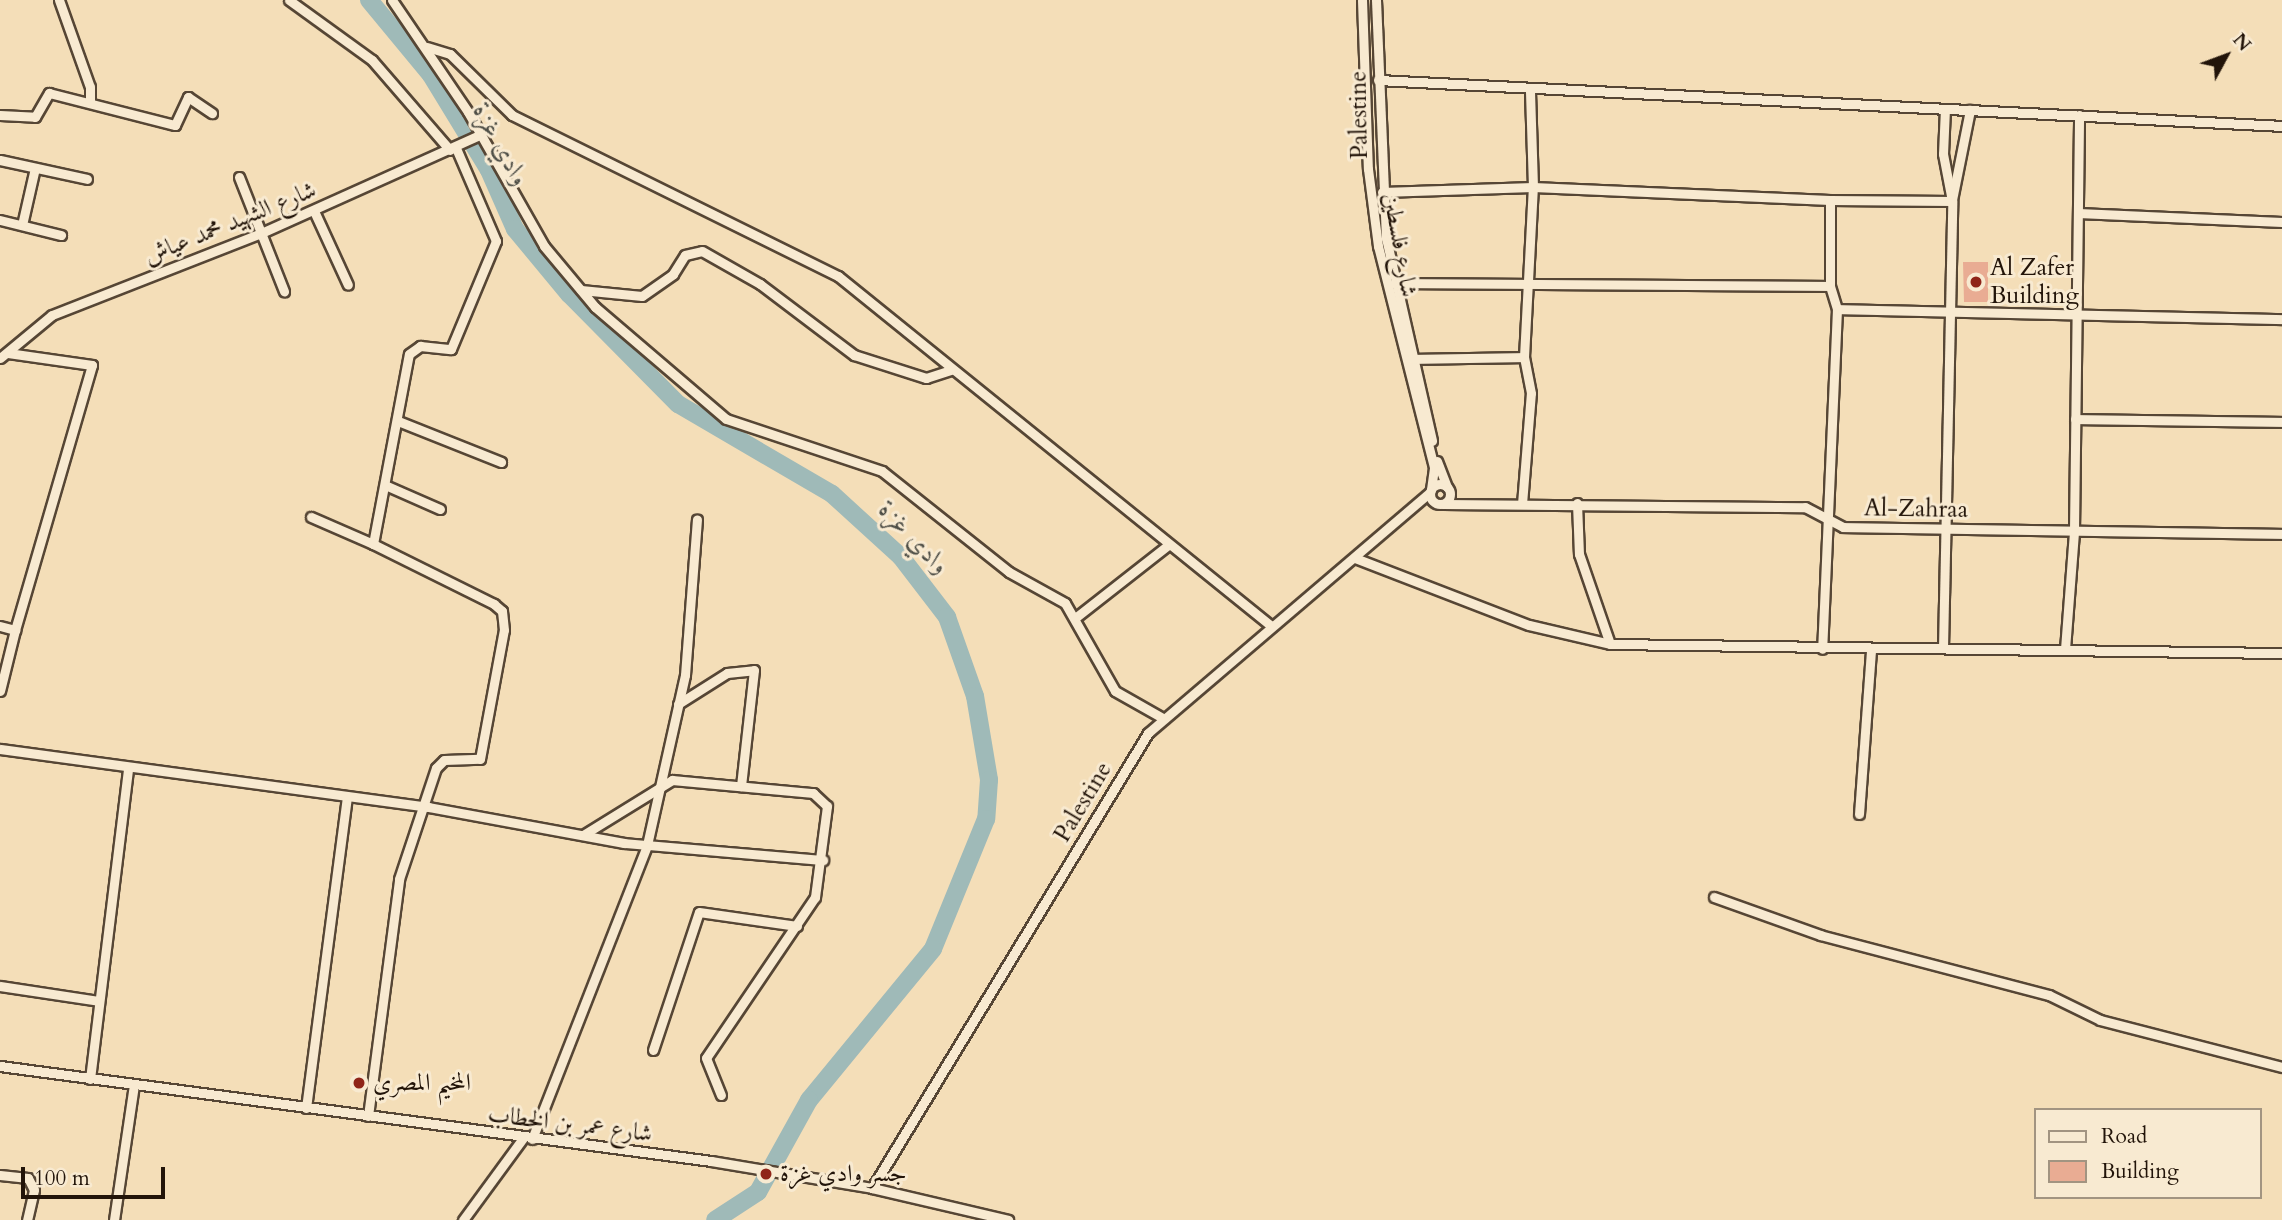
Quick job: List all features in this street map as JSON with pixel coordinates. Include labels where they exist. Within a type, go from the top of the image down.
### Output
[{"type":"street","points":[[59,0],[90,87],[90,103]]},
{"type":"street","points":[[289,0],[372,60],[453,149],[496,241],[451,349],[420,346],[409,354],[373,544]]},
{"type":"street","points":[[392,0],[427,47],[544,246],[581,290],[726,419],[882,471],[1009,572],[1065,603],[1115,691],[1161,717]]},
{"type":"street","name":"شارع فلسطين","points":[[1362,0],[1368,169],[1378,246],[1434,468],[1431,491]]},
{"type":"street","name":"Palestine","points":[[1376,0],[1382,192],[1395,283],[1448,488]]},
{"type":"street","points":[[427,47],[450,54],[512,115],[838,276],[951,370],[1270,625]]},
{"type":"street","points":[[1378,80],[1530,91],[2282,126]]},
{"type":"street","points":[[1522,504],[1531,393],[1524,357],[1525,284],[1533,187],[1530,91]]},
{"type":"street","points":[[0,115],[36,117],[49,93],[175,125],[188,97],[212,113]]},
{"type":"street","points":[[1945,109],[1943,154],[1952,201]]},
{"type":"street","points":[[1942,648],[1949,529],[1952,201],[1970,110]]},
{"type":"street","points":[[2065,649],[2074,531],[2079,116]]},
{"type":"street","name":"شارع الشهيد محمد عياش","points":[[4,355],[52,316],[314,211],[479,135]]},
{"type":"street","points":[[0,160],[87,179]]},
{"type":"street","points":[[22,225],[35,168]]},
{"type":"street","points":[[239,177],[259,234],[284,291]]},
{"type":"street","points":[[1382,192],[1533,187],[1830,200],[1952,201]]},
{"type":"street","points":[[1822,649],[1826,515],[1838,309],[1830,286],[1830,200]]},
{"type":"street","points":[[314,211],[348,285]]},
{"type":"street","points":[[2078,213],[2282,222]]},
{"type":"street","points":[[0,220],[61,235]]},
{"type":"street","points":[[581,290],[642,296],[673,274],[685,255],[702,251],[760,284],[854,355],[926,378],[951,370]]},
{"type":"street","points":[[1395,283],[1830,286]]},
{"type":"street","points":[[1838,309],[2282,319]]},
{"type":"street","points":[[0,691],[15,630],[92,365],[4,355]]},
{"type":"street","points":[[1413,359],[1524,357]]},
{"type":"street","points":[[2075,419],[2282,422]]},
{"type":"street","points":[[398,421],[501,462]]},
{"type":"street","points":[[385,485],[440,509]]},
{"type":"street","points":[[1448,488],[1440,504],[1431,491],[1448,488]]},
{"type":"street","name":"Al-Zahraa","points":[[1448,488],[1471,501]]},
{"type":"street","name":"Palestine","points":[[872,1188],[1161,717],[1270,625],[1413,511],[1431,491]]},
{"type":"street","name":"Al-Zahraa","points":[[1440,504],[1471,501],[1805,507],[1826,515],[1843,527],[2282,534]]},
{"type":"street","points":[[1577,503],[1579,554],[1610,644]]},
{"type":"street","name":"Palestine","points":[[1413,511],[1440,504]]},
{"type":"street","points":[[311,517],[373,544],[502,611],[480,759],[444,760],[436,768],[428,807],[399,879],[368,1116]]},
{"type":"street","points":[[463,1220],[528,1138],[647,845],[678,704],[697,519]]},
{"type":"street","points":[[1075,618],[1168,545]]},
{"type":"street","points":[[1355,558],[1529,625],[1610,644],[1822,649],[2065,649],[2282,653]]},
{"type":"street","points":[[0,626],[15,630]]},
{"type":"street","points":[[1859,814],[1871,649]]},
{"type":"street","points":[[678,704],[727,673],[754,670],[741,786]]},
{"type":"street","points":[[0,749],[428,807],[647,845],[823,860]]},
{"type":"street","points":[[90,1079],[128,768]]},
{"type":"street","points":[[583,835],[660,787],[690,780],[821,797],[827,806],[821,881],[797,926],[706,1058],[721,1095]]},
{"type":"street","points":[[306,1108],[347,798]]},
{"type":"street","points":[[1714,897],[1819,935],[2049,995],[2100,1020],[2282,1067]]},
{"type":"street","points":[[653,1050],[699,912],[797,926]]},
{"type":"street","points":[[0,986],[99,1001]]},
{"type":"street","name":"شارع عمر بن الخطاب","points":[[0,1066],[528,1138],[711,1160],[872,1188],[1008,1220]]},
{"type":"street","points":[[114,1220],[134,1084]]},
{"type":"street","points":[[0,1175],[28,1178],[34,1190],[27,1220]]},
{"type":"building","name":"Al Zafer Building","points":[[1963,262],[1988,262],[1988,302],[1964,302]]},
{"type":"waterway","name":"وادي غزة","points":[[369,0],[431,75],[489,170],[515,229],[569,294],[678,404],[832,494],[901,557],[947,617],[975,696],[989,780],[986,819],[933,949],[809,1100],[758,1192],[715,1220]]},
{"type":"place","name":"Al Zafer Building","points":[[1976,282]]},
{"type":"place","name":"المخيم المصري","points":[[359,1083]]},
{"type":"place","name":"جسر وادي غزة","points":[[766,1174]]}]
